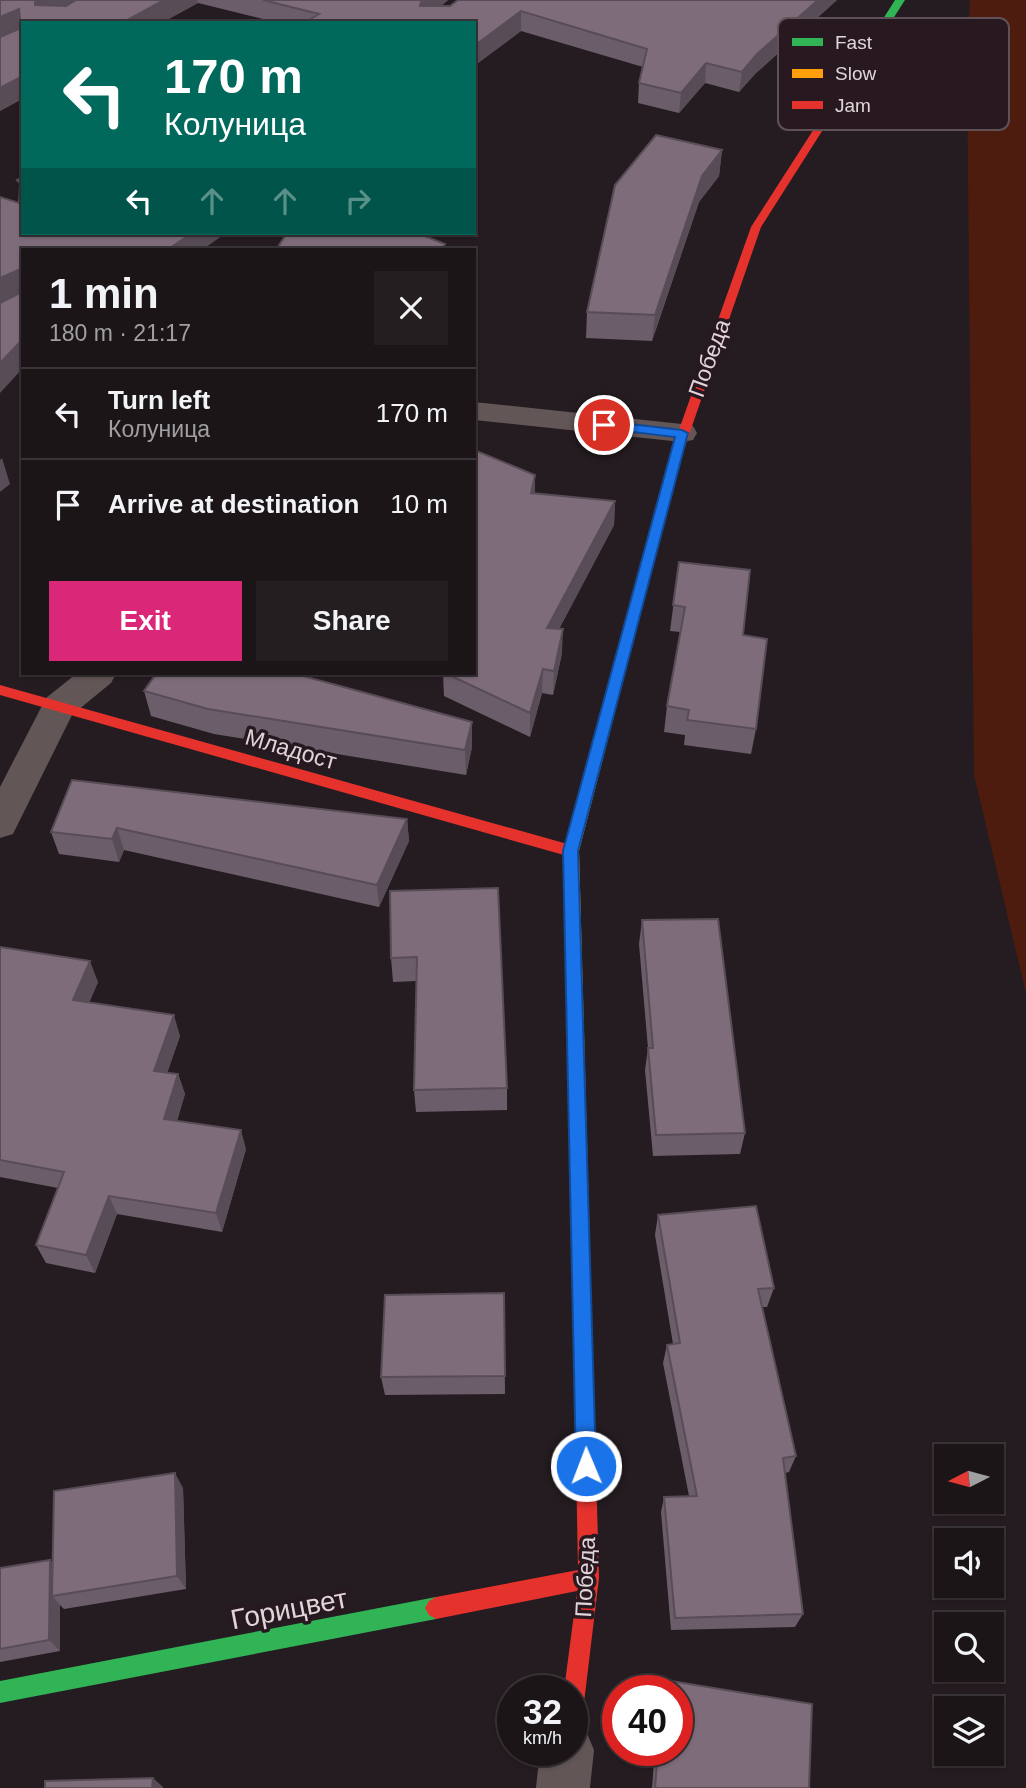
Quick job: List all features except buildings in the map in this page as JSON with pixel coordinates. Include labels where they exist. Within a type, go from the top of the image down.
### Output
[{"type":"street","name":"Победа","points":[[889,18],[900,0]]},
{"type":"street","name":"Победа","points":[[577,1675],[589,1578],[571,851],[682,433],[756,227],[818,130]]},
{"type":"street","points":[[476,411],[682,433]]},
{"type":"street","points":[[0,824],[58,707],[98,675]]},
{"type":"street","name":"Младост","points":[[0,690],[571,851]]},
{"type":"street","name":"Горицвет","points":[[0,1692],[589,1578]]},
{"type":"street","points":[[563,1788],[566,1766]]},
{"type":"shaded area","points":[[970,0],[1026,0],[1026,993],[974,775],[968,130],[1009,130],[1009,18],[969,18]]},
{"type":"traffic: fast","points":[[889,18],[900,0]]},
{"type":"traffic: fast","points":[[601,739],[676,455]]},
{"type":"traffic: fast","points":[[0,1692],[436,1608]]},
{"type":"traffic: slow","points":[[581,1250],[571,851],[601,739]]},
{"type":"traffic: jam","points":[[676,455],[756,227],[818,130]]},
{"type":"traffic: jam","points":[[0,690],[571,851]]},
{"type":"traffic: jam","points":[[577,1675],[589,1578],[581,1250]]},
{"type":"traffic: jam","points":[[436,1608],[589,1578]]},
{"type":"route","points":[[586,1466],[571,851],[682,433],[604,425]]}]
